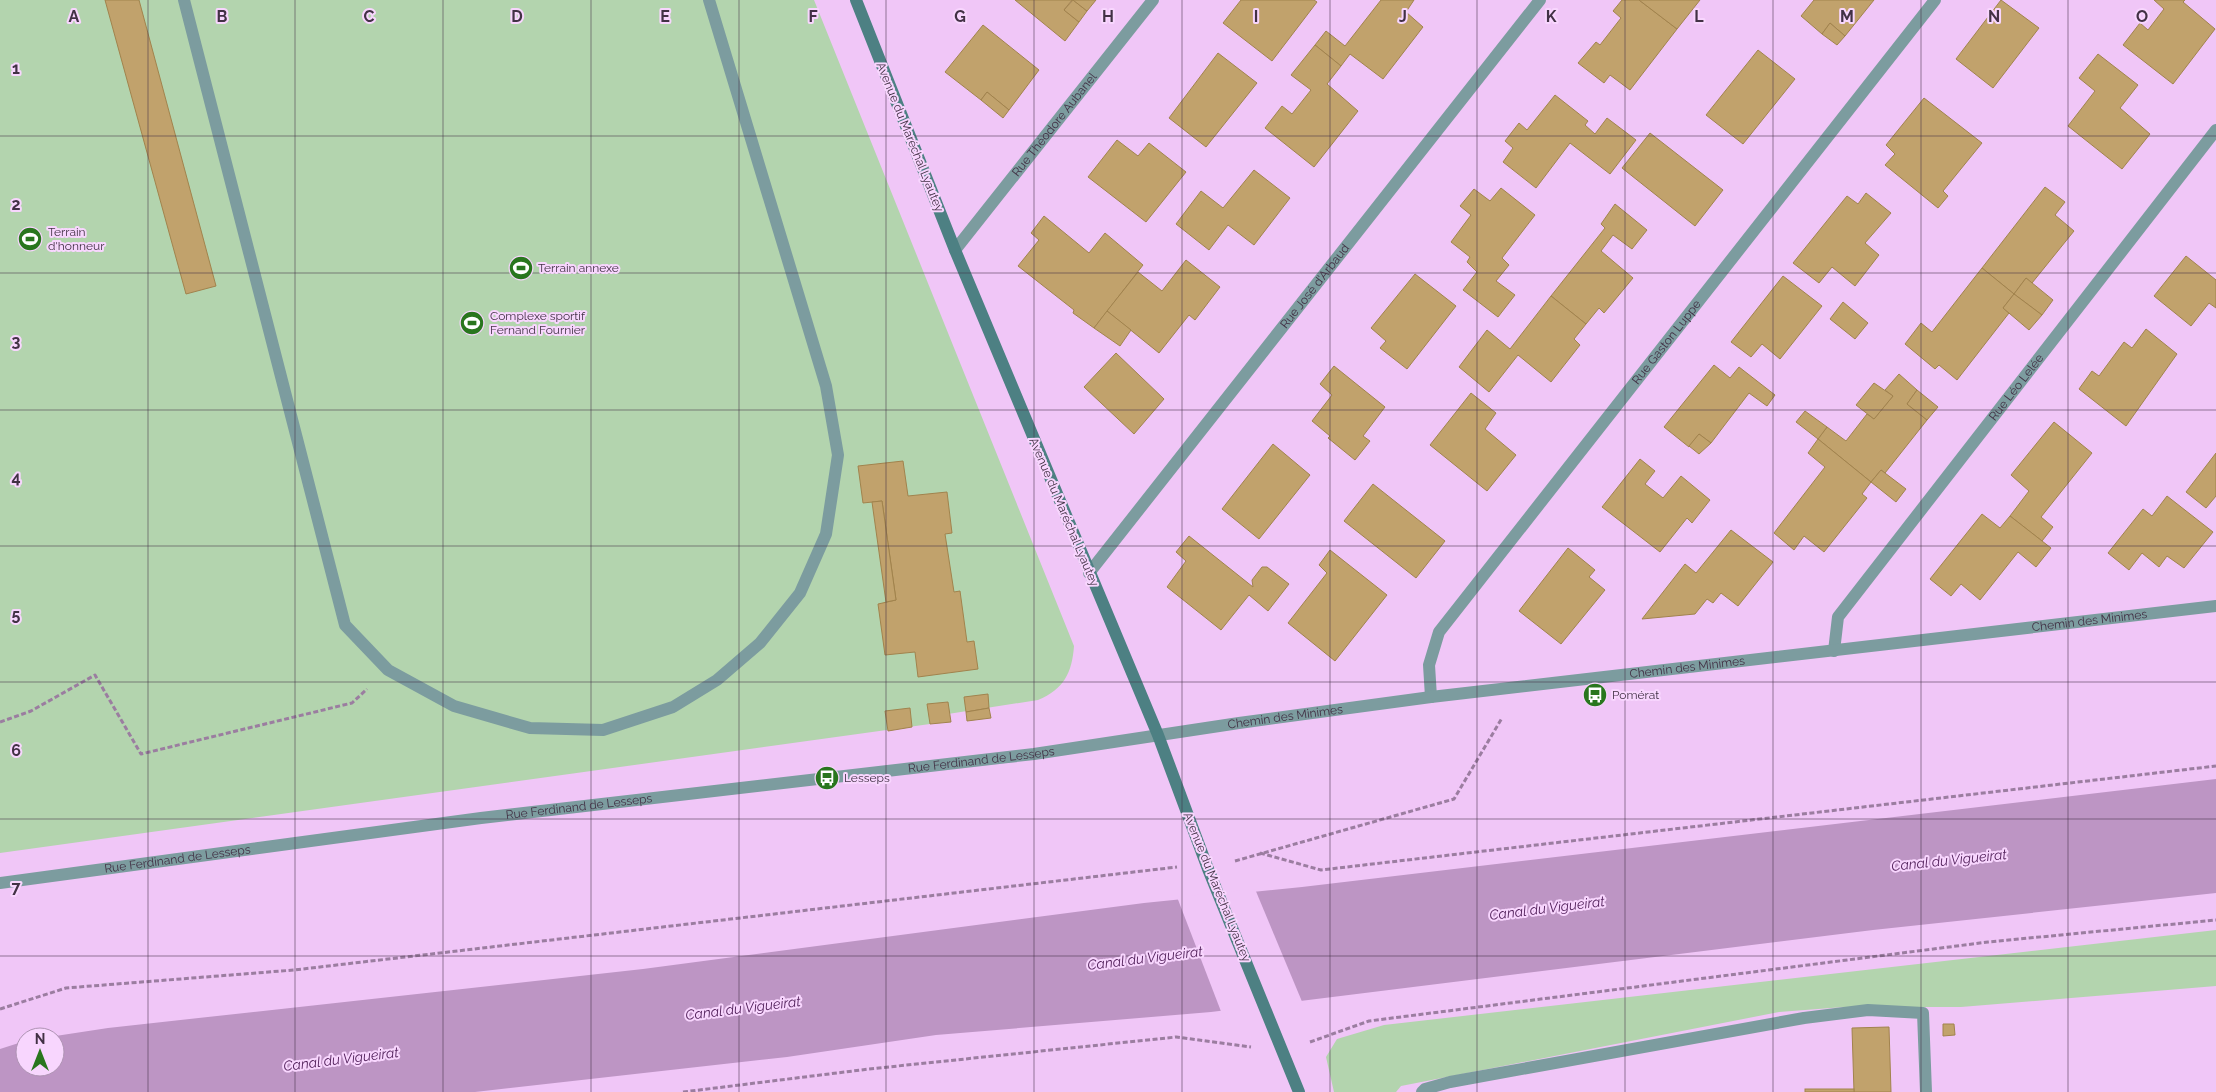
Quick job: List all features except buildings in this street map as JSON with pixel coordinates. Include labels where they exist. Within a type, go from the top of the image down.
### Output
[{"type":"main road","name":"Avenue du Maréchal Lyautey","points":[[856,0],[954,250],[1158,735],[1207,866],[1299,1092]]},
{"type":"street","points":[[184,0],[345,625],[388,670],[454,706],[530,728],[603,730],[673,707],[717,680],[760,643],[800,593],[826,534],[838,455],[826,386],[709,0]]},
{"type":"street","name":"Rue Théodore Aubanel","points":[[954,250],[1153,0]]},
{"type":"street","name":"Rue José d'Arbaud","points":[[1089,573],[1540,0]]},
{"type":"street","name":"Rue Gaston Luppe","points":[[1431,697],[1429,665],[1439,632],[1935,0]]},
{"type":"street","name":"Rue Léo Lelée","points":[[1834,651],[1838,617],[2216,130]]},
{"type":"street","name":"Chemin des Minimes","points":[[1158,735],[1431,697],[2216,606]]},
{"type":"street","name":"Rue Ferdinand de Lesseps","points":[[0,883],[481,818],[1034,754],[1158,735]]},
{"type":"street","points":[[1422,1092],[1425,1089],[1450,1082],[1804,1018],[1868,1010],[1923,1013],[1926,1092]]},
{"type":"path","points":[[0,722],[31,711],[95,675],[142,754],[352,703],[388,670]]},
{"type":"path","points":[[1236,866],[1234,861],[1454,799],[1503,716],[1497,690]]},
{"type":"path","points":[[1260,854],[1321,870],[2216,766]]},
{"type":"path","points":[[0,1009],[66,988],[294,970],[1207,866]]},
{"type":"path","points":[[683,1092],[870,1069],[1176,1037],[1283,1051],[1369,1021],[1988,942],[2216,920]]},
{"type":"green space","name":"Complexe sportif Fernand Fournier","points":[[0,0],[814,0],[1074,646],[1069,672],[1065,679],[1054,691],[1038,700],[948,714],[946,702],[928,705],[930,724],[0,853]]},
{"type":"green space","points":[[2216,930],[2216,986],[1961,1007],[1844,1007],[1779,1012],[1401,1086],[1396,1092],[1334,1092],[1326,1057],[1337,1039],[1384,1025]]},
{"type":"water","name":"Canal du Vigueirat","points":[[2216,779],[2216,893],[1873,930],[1211,1012],[936,1035],[787,1057],[475,1092],[0,1092],[0,1049],[15,1044],[15,1077],[65,1077],[65,1035],[108,1028],[643,969],[1144,903],[1302,887]]},
{"type":"pier","points":[[1255,889],[1303,1004],[1222,1014],[1177,897]]},
{"type":"place","name":"Terrain d'honneur","points":[[30,239]]},
{"type":"place","name":"Terrain annexe","points":[[521,268]]},
{"type":"place","name":"Complexe sportif Fernand Fournier","points":[[472,323]]},
{"type":"place","name":"Pomérat","points":[[1595,695]]},
{"type":"place","name":"Lesseps","points":[[827,778]]}]
